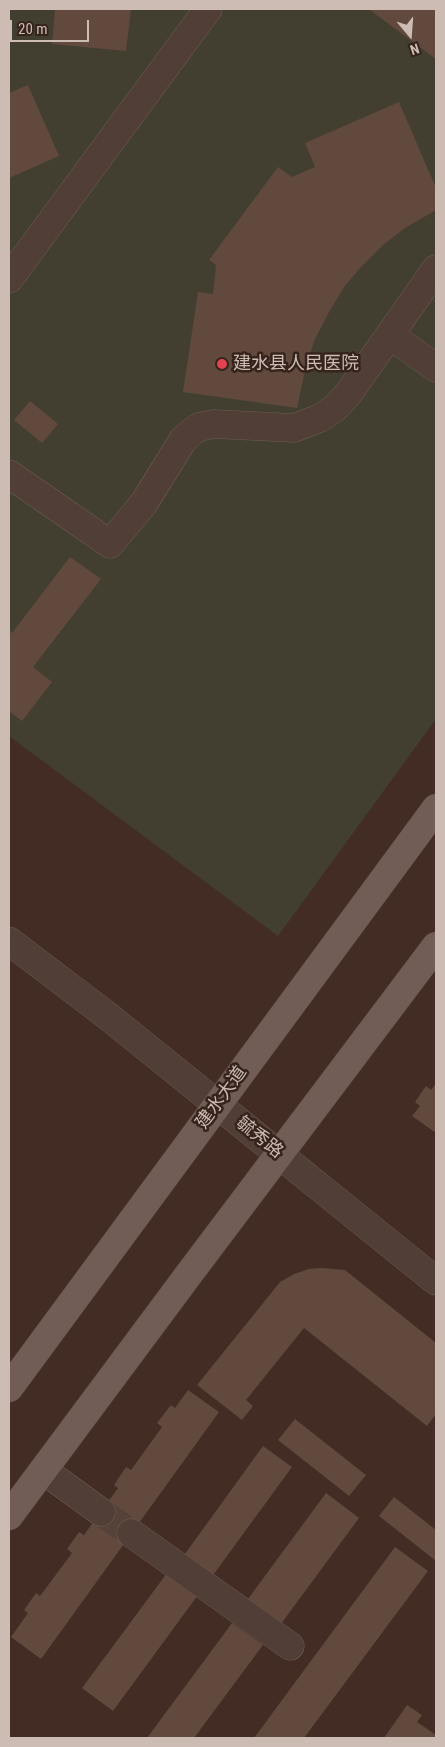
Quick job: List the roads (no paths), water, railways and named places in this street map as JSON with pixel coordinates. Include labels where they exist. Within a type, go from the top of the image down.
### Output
[{"type":"main road","name":"建水大道","points":[[9,1388],[436,808]]},
{"type":"main road","points":[[9,1516],[436,946]]},
{"type":"street","points":[[9,279],[208,9]]},
{"type":"street","points":[[9,474],[110,544],[144,503],[183,440],[192,430],[214,424],[294,428],[320,418],[335,408],[348,394],[436,269]]},
{"type":"street","points":[[390,335],[436,368]]},
{"type":"street","name":"毓秀路","points":[[9,941],[109,1017],[436,1281]]},
{"type":"street","points":[[43,1470],[101,1512]]},
{"type":"street","points":[[131,1533],[290,1646]]},
{"type":"tunnel","points":[[101,1512],[131,1533]]},
{"type":"place","name":"建水县人民医院","points":[[222,364]]}]
